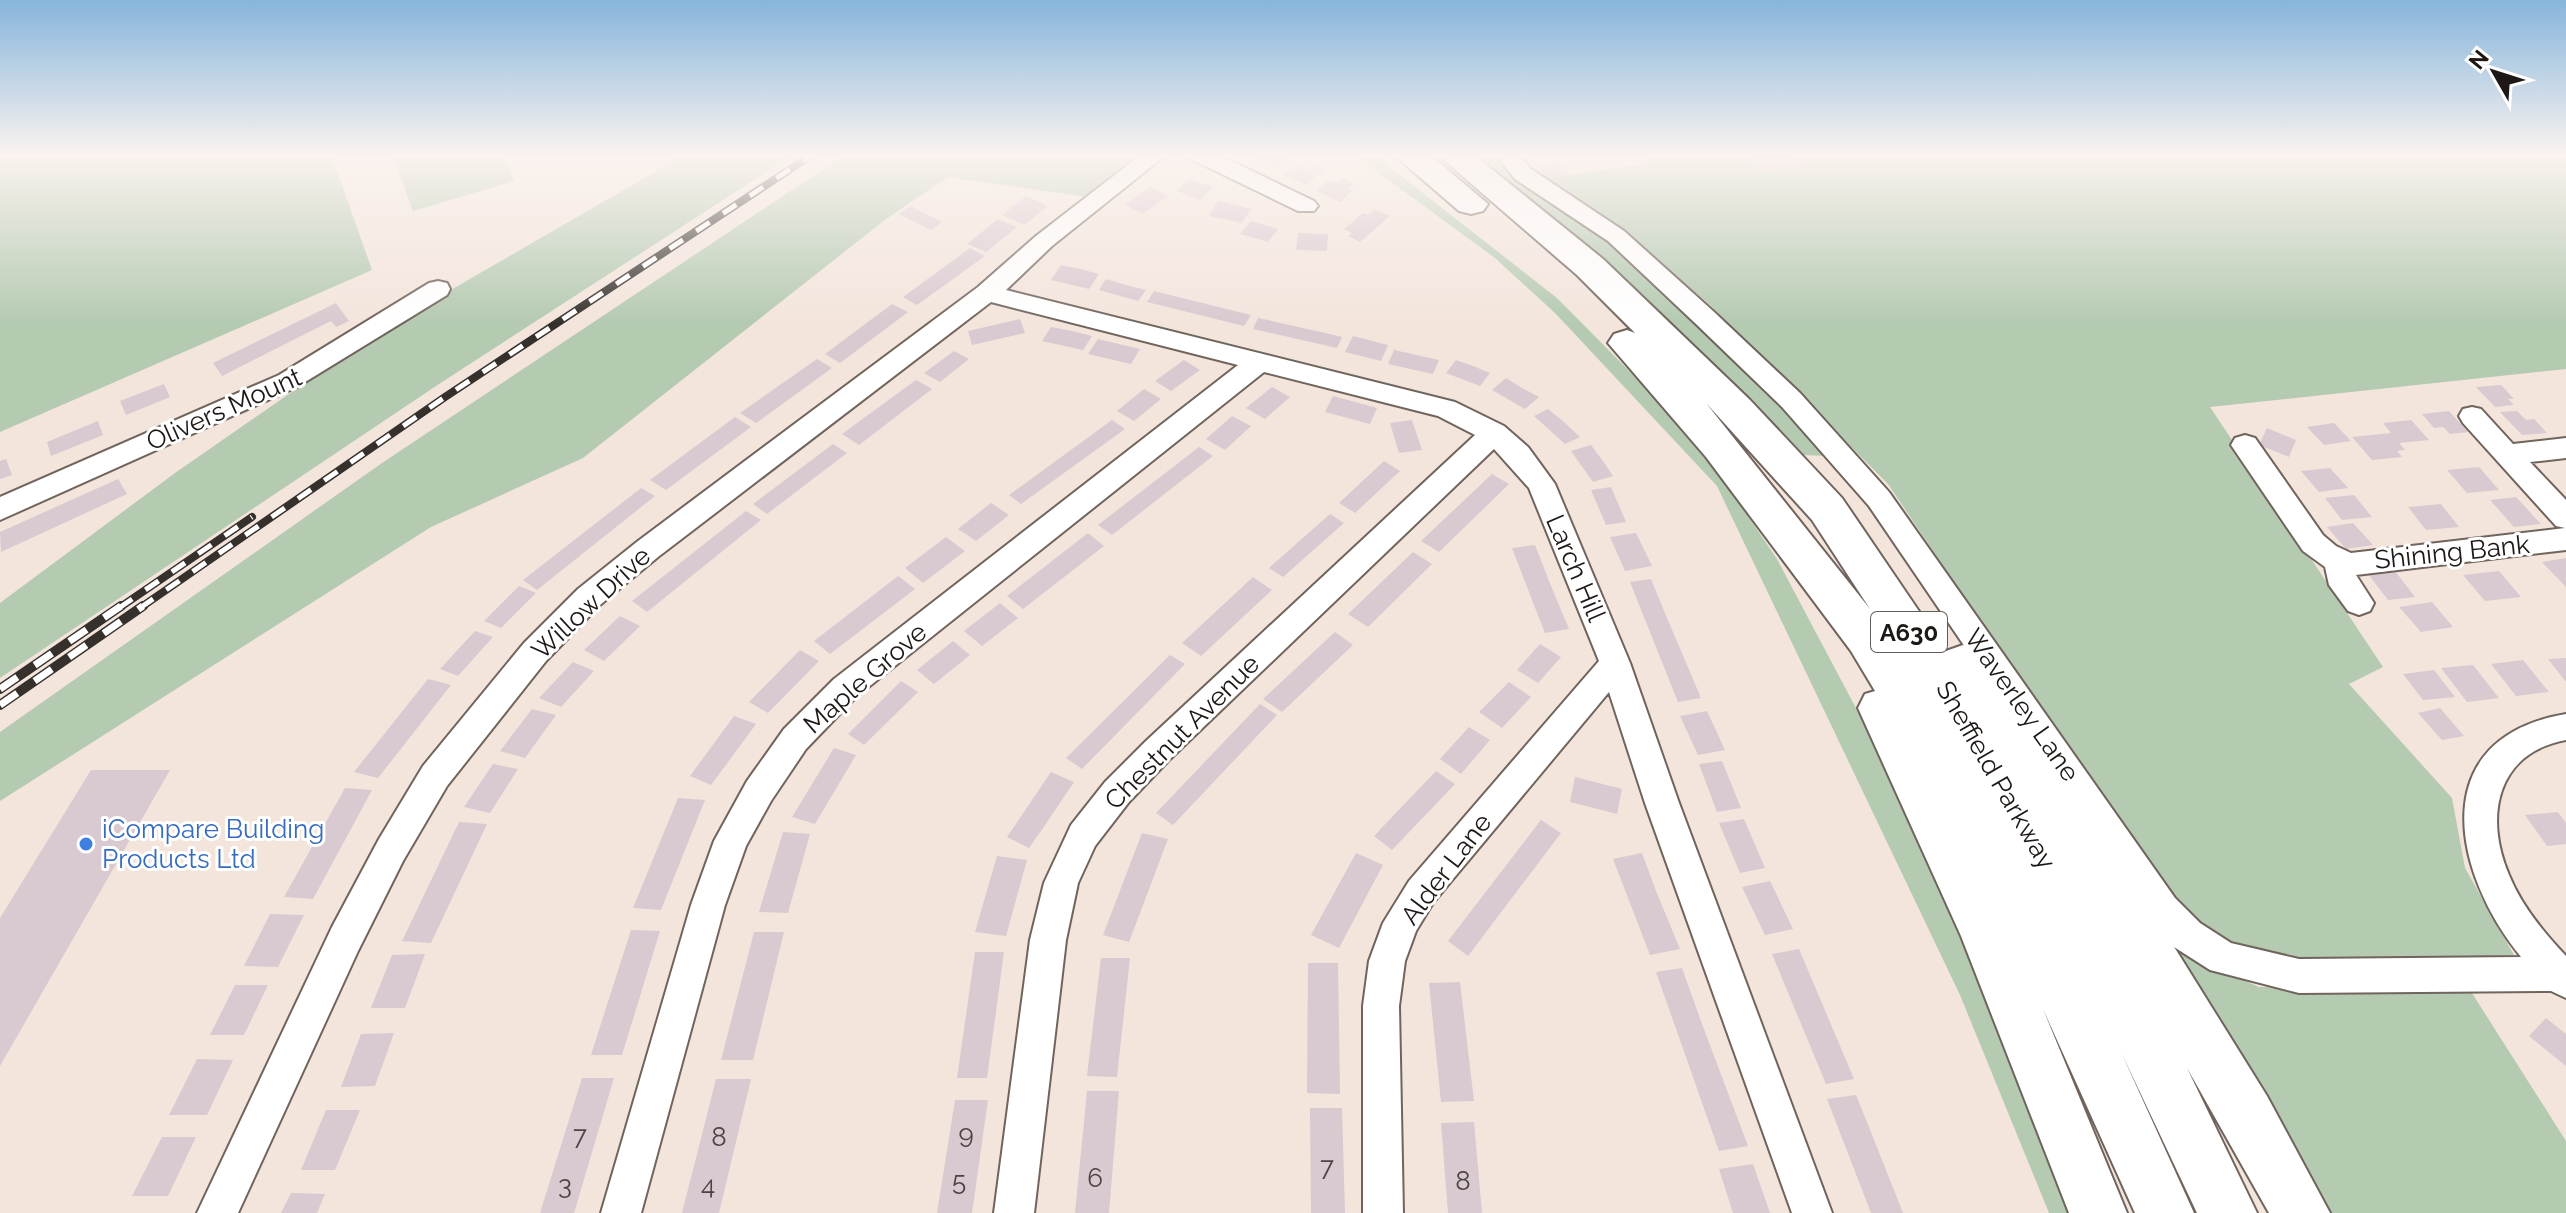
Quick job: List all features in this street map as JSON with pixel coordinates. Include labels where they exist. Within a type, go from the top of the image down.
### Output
[{"type":"highway","name":"Sheffield Parkway","points":[[1476,211],[1604,319],[1803,515],[1972,727],[2145,1041],[2228,1213]]},
{"type":"highway","name":"Sheffield Parkway","points":[[1522,211],[1590,267],[1736,410],[1803,515],[1867,638],[1958,783],[2099,1065],[2165,1213]]},
{"type":"highway","name":"A630","points":[[1803,515],[1865,676],[1911,768],[1986,934],[2098,1213]]},
{"type":"highway","name":"A630","points":[[1803,515],[1903,588],[1975,679],[2027,752],[2239,1103],[2301,1213]]},
{"type":"street","name":"Willow Drive","points":[[217,1213],[345,939],[391,850],[435,776],[535,652],[589,597],[648,549],[987,293],[1083,211]]},
{"type":"street","name":"Waverley Lane","points":[[1578,211],[1616,236],[1791,400],[1879,499],[2163,909],[2187,935],[2223,958],[2299,976],[2564,977]]},
{"type":"street","name":"Olivers Mount","points":[[0,509],[288,381],[438,289]]},
{"type":"street","name":"Larch Hill","points":[[987,293],[1446,409],[1494,433],[1518,454],[1541,484],[1615,663],[1662,803],[1812,1213]]},
{"type":"street","name":"Maple Grove","points":[[621,1213],[708,905],[731,841],[759,791],[795,739],[856,679],[1259,362]]},
{"type":"street","name":"Shining Bank","points":[[2472,416],[2566,518]]},
{"type":"street","name":"Chestnut Avenue","points":[[1014,1213],[1048,940],[1061,883],[1083,836],[1117,792],[1157,751],[1494,433]]},
{"type":"street","name":"Shining Bank","points":[[2245,445],[2313,543],[2324,555],[2351,564],[2566,539]]},
{"type":"street","points":[[2508,454],[2566,448]]},
{"type":"street","name":"Shining Bank","points":[[2338,560],[2344,585],[2359,603]]},
{"type":"street","name":"Alder Lane","points":[[1383,1213],[1381,1006],[1387,961],[1401,923],[1421,892],[1615,663]]},
{"type":"street","points":[[2564,977],[2527,936],[2503,899],[2487,866],[2479,823],[2486,783],[2502,757],[2522,741],[2550,729],[2566,727]]},
{"type":"green space","points":[[0,211],[351,211],[372,270],[0,432]]},
{"type":"green space","points":[[588,211],[707,211],[439,384],[0,678],[0,603],[175,473],[378,332]]},
{"type":"green space","points":[[761,211],[898,211],[583,458],[431,527],[0,801],[0,732],[382,463]]},
{"type":"green space","points":[[1430,211],[1445,211],[1557,298],[1641,383],[1727,485],[1777,559],[1884,761],[2049,1140],[2077,1213],[2049,1213],[1960,995],[1717,486],[1556,314],[1495,258]]},
{"type":"green space","points":[[1538,211],[1565,211],[1669,292],[1756,375],[1829,456],[1802,455],[1701,358]]},
{"type":"green space","points":[[1586,211],[2566,211],[2566,369],[2210,407],[2383,667],[2349,684],[2452,798],[2465,868],[2519,964],[2291,960],[2227,951],[2174,910],[1888,484],[1709,304],[1649,253]]},
{"type":"green space","points":[[2155,940],[2259,987],[2470,990],[2566,1141],[2566,1213],[2312,1213]]},
{"type":"building","points":[[904,211],[919,211],[942,222],[931,230],[899,214]]},
{"type":"building","points":[[1008,211],[1042,211],[1024,225],[1002,215]]},
{"type":"building","points":[[1212,211],[1250,211],[1242,223],[1209,216]]},
{"type":"building","points":[[1378,211],[1390,216],[1360,242],[1348,236],[1352,233],[1344,229],[1363,213],[1367,215]]},
{"type":"building","points":[[998,219],[1017,227],[986,252],[967,244]]},
{"type":"building","points":[[1251,221],[1278,229],[1268,242],[1240,234]]},
{"type":"building","points":[[1298,233],[1328,234],[1327,251],[1296,250]]},
{"type":"building","points":[[970,248],[985,256],[917,305],[903,297]]},
{"type":"building","points":[[1061,265],[1099,274],[1089,289],[1051,280]]},
{"type":"building","points":[[1106,279],[1146,290],[1138,301],[1099,290]]},
{"type":"building","points":[[1154,291],[1251,315],[1244,326],[1147,302]]},
{"type":"building","points":[[336,303],[349,321],[336,327],[331,321],[222,376],[213,363]]},
{"type":"building","points":[[892,304],[908,312],[840,363],[825,354]]},
{"type":"building","points":[[1258,318],[1342,337],[1337,348],[1253,329]]},
{"type":"building","points":[[1020,319],[1025,333],[972,345],[968,331]]},
{"type":"building","points":[[1051,327],[1092,336],[1083,350],[1042,341]]},
{"type":"building","points":[[1353,336],[1388,345],[1381,361],[1345,352]]},
{"type":"building","points":[[1098,339],[1140,349],[1131,364],[1088,354]]},
{"type":"building","points":[[1394,350],[1439,360],[1433,374],[1388,364]]},
{"type":"building","points":[[954,351],[969,359],[940,382],[924,373]]},
{"type":"building","points":[[817,359],[832,368],[756,423],[740,413]]},
{"type":"building","points":[[1184,360],[1200,370],[1171,391],[1155,381]]},
{"type":"building","points":[[1456,360],[1490,373],[1480,386],[1446,373]]},
{"type":"building","points":[[1506,378],[1539,397],[1525,409],[1492,390]]},
{"type":"building","points":[[916,380],[932,389],[859,445],[842,434]]},
{"type":"building","points":[[164,384],[170,397],[126,415],[120,401]]},
{"type":"building","points":[[2501,385],[2514,399],[2508,399],[2514,405],[2495,407],[2476,387]]},
{"type":"building","points":[[1272,387],[1290,397],[1265,419],[1246,408]]},
{"type":"building","points":[[1144,389],[1161,399],[1134,421],[1117,411]]},
{"type":"building","points":[[1333,396],[1377,408],[1370,424],[1325,412]]},
{"type":"building","points":[[1548,409],[1580,437],[1565,444],[1534,416]]},
{"type":"building","points":[[2449,411],[2468,432],[2450,434],[2443,427],[2434,428],[2422,414]]},
{"type":"building","points":[[2517,411],[2526,420],[2534,419],[2547,433],[2522,435],[2500,412]]},
{"type":"building","points":[[1232,416],[1251,426],[1225,450],[1206,439]]},
{"type":"building","points":[[735,417],[751,427],[666,490],[650,480]]},
{"type":"building","points":[[1112,420],[1125,429],[1021,504],[1009,495]]},
{"type":"building","points":[[1412,420],[1422,450],[1399,453],[1390,423]]},
{"type":"building","points":[[2411,420],[2429,440],[2399,443],[2405,450],[2397,451],[2402,457],[2372,460],[2352,437],[2391,433],[2383,423]]},
{"type":"building","points":[[98,421],[103,435],[51,456],[47,442]]},
{"type":"building","points":[[2334,423],[2351,441],[2324,445],[2307,427]]},
{"type":"building","points":[[2267,428],[2296,440],[2289,457],[2259,445]]},
{"type":"building","points":[[833,444],[847,453],[767,514],[753,504]]},
{"type":"building","points":[[1591,445],[1613,476],[1593,482],[1571,451]]},
{"type":"building","points":[[1199,447],[1213,456],[1112,535],[1098,525]]},
{"type":"building","points":[[6,459],[12,475],[0,479],[0,461]]},
{"type":"building","points":[[1384,461],[1400,471],[1355,513],[1339,503]]},
{"type":"building","points":[[2479,467],[2499,490],[2467,493],[2447,470]]},
{"type":"building","points":[[2330,468],[2348,488],[2319,492],[2301,471]]},
{"type":"building","points":[[1492,474],[1509,484],[1439,552],[1421,541]]},
{"type":"building","points":[[118,479],[127,494],[1,552],[0,532]]},
{"type":"building","points":[[1611,487],[1626,522],[1606,525],[1591,490]]},
{"type":"building","points":[[641,488],[655,496],[537,590],[523,580]]},
{"type":"building","points":[[2354,495],[2372,517],[2342,520],[2325,498]]},
{"type":"building","points":[[2516,497],[2541,524],[2514,527],[2490,500]]},
{"type":"building","points":[[991,503],[1009,515],[976,541],[958,529]]},
{"type":"building","points":[[2441,504],[2459,527],[2426,530],[2408,507]]},
{"type":"building","points":[[746,511],[761,520],[647,612],[632,601]]},
{"type":"building","points":[[1330,514],[1344,523],[1283,577],[1269,568]]},
{"type":"building","points":[[2353,523],[2373,545],[2346,549],[2327,527]]},
{"type":"building","points":[[1088,533],[1104,546],[1023,609],[1007,596]]},
{"type":"building","points":[[1636,533],[1652,566],[1625,571],[1610,537]]},
{"type":"building","points":[[946,537],[965,551],[923,583],[905,568]]},
{"type":"building","points":[[1535,545],[1569,629],[1545,633],[1512,548]]},
{"type":"building","points":[[1413,552],[1432,564],[1368,627],[1348,614]]},
{"type":"building","points":[[2566,558],[2566,587],[2542,562]]},
{"type":"building","points":[[2395,571],[2415,597],[2388,600],[2368,574]]},
{"type":"building","points":[[2499,571],[2521,597],[2485,601],[2463,575]]},
{"type":"building","points":[[898,576],[915,589],[830,654],[814,641]]},
{"type":"building","points":[[1253,577],[1272,590],[1201,656],[1182,643]]},
{"type":"building","points":[[1651,579],[1701,698],[1678,702],[1630,582]]},
{"type":"building","points":[[519,586],[536,593],[501,628],[484,621]]},
{"type":"building","points":[[2432,602],[2453,627],[2421,632],[2399,607]]},
{"type":"building","points":[[1000,603],[1018,618],[982,646],[964,631]]},
{"type":"building","points":[[620,616],[640,626],[604,661],[584,650]]},
{"type":"building","points":[[475,631],[493,637],[458,676],[440,669]]},
{"type":"building","points":[[1335,632],[1353,645],[1282,712],[1263,699]]},
{"type":"building","points":[[953,641],[970,655],[934,684],[917,670]]},
{"type":"building","points":[[1540,644],[1561,657],[1538,683],[1517,670]]},
{"type":"building","points":[[800,650],[819,661],[768,713],[749,702]]},
{"type":"building","points":[[1170,655],[1185,664],[1082,769],[1066,758]]},
{"type":"building","points":[[2566,658],[2566,682],[2548,659]]},
{"type":"building","points":[[2523,660],[2549,692],[2516,696],[2491,664]]},
{"type":"building","points":[[573,662],[594,671],[561,707],[539,698]]},
{"type":"building","points":[[2473,665],[2499,698],[2467,702],[2441,668]]},
{"type":"building","points":[[2434,670],[2455,697],[2423,700],[2403,674]]},
{"type":"building","points":[[428,679],[451,685],[378,778],[354,772]]},
{"type":"building","points":[[901,681],[918,692],[864,745],[848,734]]},
{"type":"building","points":[[1509,682],[1531,697],[1502,728],[1479,712]]},
{"type":"building","points":[[1260,704],[1277,715],[1173,825],[1156,813]]},
{"type":"building","points":[[2440,708],[2464,736],[2442,740],[2418,713]]},
{"type":"building","points":[[532,709],[556,715],[525,758],[500,751]]},
{"type":"building","points":[[1707,711],[1725,750],[1698,755],[1680,716]]},
{"type":"building","points":[[734,716],[756,724],[711,785],[690,776]]},
{"type":"building","points":[[1469,727],[1490,740],[1461,774],[1440,759]]},
{"type":"building","points":[[834,748],[856,755],[815,824],[792,817]]},
{"type":"building","points":[[1722,761],[1741,808],[1717,812],[1699,764]]},
{"type":"building","points":[[493,764],[518,769],[490,813],[464,807]]},
{"type":"building","name":"iCompare Building Products Ltd","points":[[91,770],[170,770],[0,1066],[0,918]]},
{"type":"building","points":[[1436,771],[1455,784],[1392,850],[1374,836]]},
{"type":"building","points":[[1051,772],[1074,782],[1029,848],[1007,837]]},
{"type":"building","points":[[1575,777],[1622,789],[1617,814],[1570,802]]},
{"type":"building","points":[[345,788],[372,790],[313,899],[284,897]]},
{"type":"building","points":[[678,798],[705,800],[661,910],[633,908]]},
{"type":"building","points":[[2558,812],[2566,823],[2566,844],[2547,846],[2525,815]]},
{"type":"building","points":[[1744,819],[1765,868],[1740,873],[1719,823]]},
{"type":"building","points":[[1541,820],[1561,833],[1468,956],[1448,941]]},
{"type":"building","points":[[459,822],[487,824],[431,943],[402,941]]},
{"type":"building","points":[[783,832],[810,834],[788,913],[759,912]]},
{"type":"building","points":[[1142,833],[1168,839],[1129,942],[1103,935]]},
{"type":"building","points":[[1356,853],[1383,865],[1339,948],[1311,935]]},
{"type":"building","points":[[1642,853],[1680,949],[1650,955],[1613,859]]},
{"type":"building","points":[[997,856],[1027,860],[1006,936],[975,932]]},
{"type":"building","points":[[1770,881],[1793,929],[1765,935],[1742,887]]},
{"type":"building","points":[[270,914],[304,915],[278,967],[244,966]]},
{"type":"building","points":[[631,930],[660,931],[622,1055],[591,1055]]},
{"type":"building","points":[[754,932],[784,932],[753,1060],[721,1060]]},
{"type":"building","points":[[1799,949],[1854,1079],[1826,1084],[1772,954]]},
{"type":"building","points":[[975,952],[1004,952],[987,1078],[957,1078]]},
{"type":"building","points":[[425,954],[405,1008],[371,1008],[392,955]]},
{"type":"building","points":[[1101,958],[1130,958],[1117,1077],[1087,1076]]},
{"type":"building","points":[[1308,963],[1338,963],[1340,1094],[1307,1093]]},
{"type":"building","points":[[1682,968],[1748,1146],[1719,1151],[1656,972]]},
{"type":"building","points":[[1460,982],[1474,1101],[1441,1102],[1429,983]]},
{"type":"building","points":[[235,985],[268,985],[244,1035],[210,1035]]},
{"type":"building","points":[[2546,1018],[2566,1034],[2566,1066],[2529,1036]]},
{"type":"building","points":[[394,1033],[375,1086],[341,1087],[361,1034]]},
{"type":"building","points":[[197,1059],[233,1060],[207,1115],[169,1115]]},
{"type":"building","points":[[582,1078],[614,1078],[574,1213],[540,1213]]},
{"type":"building","points":[[716,1079],[751,1079],[719,1213],[682,1213]]},
{"type":"building","points":[[1087,1091],[1119,1091],[1109,1213],[1075,1213]]},
{"type":"building","points":[[1856,1095],[1903,1213],[1871,1213],[1827,1099]]},
{"type":"building","points":[[955,1100],[988,1100],[972,1213],[937,1213]]},
{"type":"building","points":[[1310,1108],[1342,1108],[1345,1213],[1311,1213]]},
{"type":"building","points":[[326,1110],[360,1110],[335,1170],[301,1170]]},
{"type":"building","points":[[1474,1122],[1482,1213],[1448,1213],[1441,1123]]},
{"type":"building","points":[[162,1137],[196,1137],[168,1196],[132,1196]]},
{"type":"building","points":[[1753,1164],[1770,1213],[1733,1213],[1719,1169]]},
{"type":"building","points":[[291,1193],[325,1194],[317,1213],[281,1213]]},
{"type":"railway","points":[[140,608],[445,397],[727,211]]},
{"type":"railway","points":[[119,608],[252,517]]},
{"type":"railway","points":[[0,689],[121,606]]},
{"type":"railway","points":[[0,705],[143,606]]},
{"type":"place","name":"iCompare Building Products Ltd","points":[[86,844]]}]
